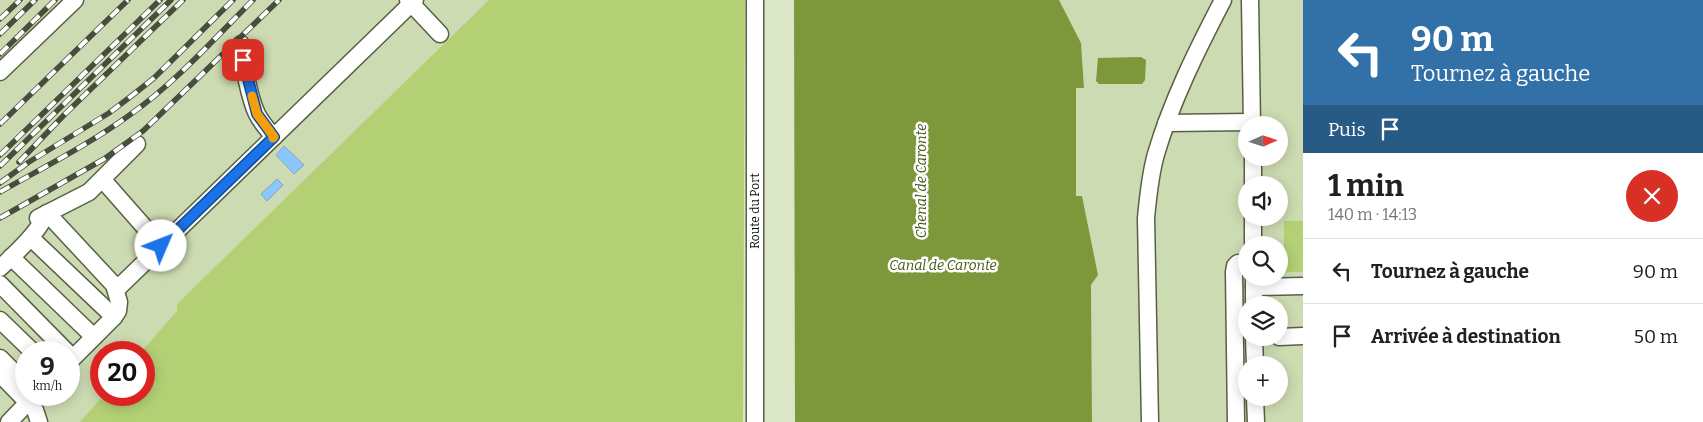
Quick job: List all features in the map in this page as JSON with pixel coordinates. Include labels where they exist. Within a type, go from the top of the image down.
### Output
[{"type":"street","points":[[0,72],[74,0]]},
{"type":"street","name":"Route du Port","points":[[755,0],[755,422]]},
{"type":"street","points":[[1150,422],[1146,218],[1149,188],[1166,123],[1194,56],[1223,0]]},
{"type":"street","points":[[1250,0],[1252,116]]},
{"type":"street","points":[[116,290],[411,1],[440,34]]},
{"type":"street","points":[[241,44],[255,108],[261,120],[274,137]]},
{"type":"street","points":[[1166,123],[1238,124]]},
{"type":"street","points":[[4,260],[36,219],[89,192],[137,144]]},
{"type":"street","points":[[103,180],[161,246]]},
{"type":"street","points":[[4,260],[31,238],[42,224],[47,213]]},
{"type":"street","points":[[47,213],[114,285],[119,302],[118,311],[114,317],[80,348]]},
{"type":"street","points":[[31,238],[114,317]]},
{"type":"street","points":[[4,260],[94,337]]},
{"type":"street","points":[[1236,422],[1234,272],[1235,266],[1238,263]]},
{"type":"street","points":[[0,284],[54,341]]},
{"type":"street","points":[[1288,285],[1303,286]]},
{"type":"street","points":[[0,320],[22,341]]},
{"type":"street","points":[[1288,337],[1303,336]]},
{"type":"street","points":[[0,358],[15,373]]},
{"type":"street","points":[[0,374],[15,386]]},
{"type":"street","points":[[8,422],[25,406]]},
{"type":"street","points":[[34,406],[39,422]]},
{"type":"street","points":[[1255,406],[1256,422]]},
{"type":"shaded area","points":[[0,0],[665,0],[228,422],[0,422]]},
{"type":"shaded area","points":[[489,0],[745,0],[743,422],[80,422],[94,406],[155,406],[155,341],[151,341],[177,311],[177,304]]},
{"type":"shaded area","points":[[1059,0],[1303,0],[1303,221],[1288,221],[1288,176],[1238,176],[1238,226],[1284,226],[1284,236],[1238,236],[1238,286],[1288,286],[1288,272],[1303,272],[1303,422],[1092,422],[1091,285],[1098,275],[1082,196],[1076,196],[1076,87],[1084,87],[1081,43]]},
{"type":"shaded area","points":[[1288,221],[1303,221],[1303,272],[1288,272],[1288,236],[1284,236],[1284,226],[1288,226]]},
{"type":"water","name":"Canal de Caronte","points":[[794,0],[1059,0],[1081,43],[1084,88],[1076,88],[1076,196],[1082,196],[1098,275],[1091,285],[1092,422],[795,422]]},
{"type":"water","points":[[1141,57],[1146,60],[1145,80],[1142,84],[1099,84],[1096,81],[1098,58]]},
{"type":"building","points":[[284,146],[304,165],[294,174],[276,155]]},
{"type":"building","points":[[277,179],[283,185],[267,201],[261,194]]},
{"type":"railway","points":[[0,19],[20,0]]},
{"type":"railway","points":[[0,34],[35,0]]},
{"type":"railway","points":[[0,54],[55,0]]},
{"type":"railway","points":[[0,124],[128,0]]},
{"type":"railway","points":[[0,155],[160,0]]},
{"type":"railway","points":[[0,166],[171,0]]},
{"type":"railway","points":[[19,162],[65,114],[183,0]]},
{"type":"railway","points":[[0,183],[29,162],[109,113],[134,94],[154,78],[233,0]]},
{"type":"railway","points":[[0,192],[67,155],[148,102],[194,60],[253,0]]},
{"type":"railway","points":[[0,218],[104,159],[143,131],[279,0]]},
{"type":"slow traffic","points":[[252,96],[257,114],[273,138]]},
{"type":"route","points":[[161,246],[274,137],[257,114],[243,60]]},
{"type":"water label","name":"Chenal de Caronte","points":[[921,181]]}]
